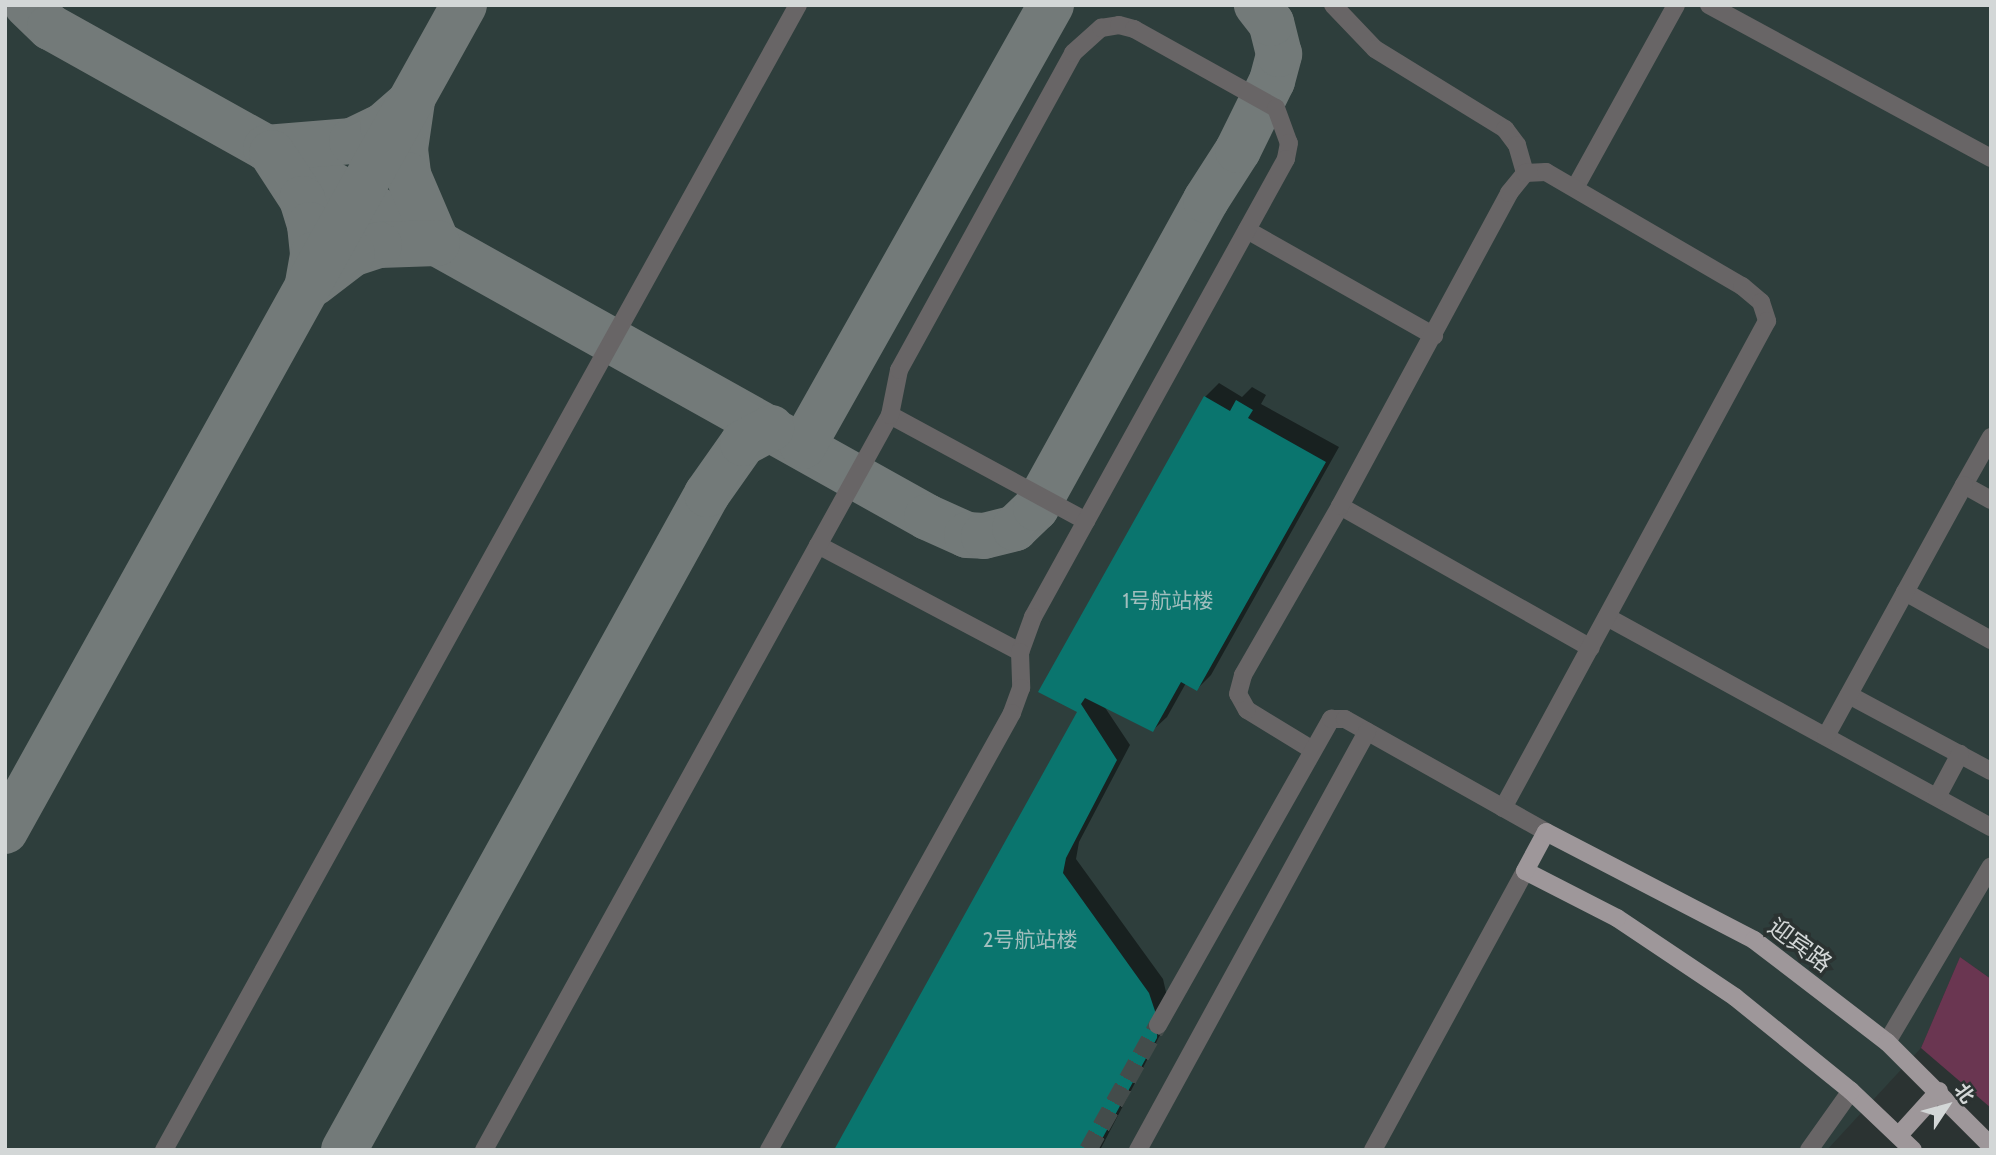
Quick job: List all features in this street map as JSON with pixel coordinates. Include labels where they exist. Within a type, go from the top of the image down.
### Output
[{"type":"main road","points":[[1546,832],[1525,871],[1617,918],[1682,958],[1851,1091],[1900,1134],[1913,1150]]},
{"type":"main road","name":"迎宾路","points":[[1546,832],[1754,940],[1888,1042],[1991,1146]]},
{"type":"main road","points":[[1900,1134],[1939,1091]]},
{"type":"street","points":[[164,1150],[798,5]]},
{"type":"street","points":[[1333,5],[1375,49],[1505,129],[1517,145],[1525,173]]},
{"type":"street","points":[[1575,188],[1676,5]]},
{"type":"street","points":[[1709,5],[1991,159]]},
{"type":"street","points":[[484,1150],[890,415],[899,370],[1073,53],[1101,28],[1119,25],[1134,29],[1276,108],[1289,143],[1286,159],[1033,617],[1020,652],[1021,688],[1012,713],[769,1150]]},
{"type":"street","points":[[1311,749],[1247,709],[1239,685],[1434,335],[1509,193],[1525,173],[1546,172],[1742,286],[1761,302],[1767,315],[1758,341],[1503,808]]},
{"type":"street","points":[[1247,230],[1434,335]]},
{"type":"street","points":[[890,415],[1086,521]]},
{"type":"street","points":[[1826,736],[1991,437]]},
{"type":"street","points":[[1964,485],[1991,500]]},
{"type":"street","points":[[1340,506],[1591,648]]},
{"type":"street","points":[[818,545],[1020,652]]},
{"type":"street","points":[[1905,592],[1991,640]]},
{"type":"street","points":[[1607,617],[1991,827]]},
{"type":"street","points":[[1849,695],[1991,771]]},
{"type":"street","points":[[1158,1025],[1311,749],[1326,723],[1335,717],[1367,732],[1546,832]]},
{"type":"street","points":[[1138,1150],[1367,732]]},
{"type":"street","points":[[1937,797],[1960,754]]},
{"type":"street","points":[[1888,1042],[1991,866]]},
{"type":"street","points":[[1373,1150],[1525,871]]},
{"type":"street","points":[[1810,1150],[1851,1091]]},
{"type":"shaded area","points":[[5,5],[1991,5],[1991,979],[1960,957],[1921,1048],[1827,1150],[5,1150]]},
{"type":"shaded area","points":[[1960,957],[1991,979],[1991,1108],[1921,1048]]},
{"type":"building","points":[[1204,396],[1230,411],[1236,400],[1253,410],[1248,418],[1326,462],[1197,691],[1181,682],[1153,732],[1085,698],[1081,704],[1117,760],[1066,858],[1063,873],[1149,993],[1158,1020],[1157,1038],[1096,1150],[834,1150],[1077,712],[1038,692]]},
{"type":"taxiway","points":[[27,5],[50,27],[927,517],[967,535],[984,536],[1015,528],[1036,508],[1206,200],[1238,150],[1272,81],[1279,54],[1271,23],[1257,5]]},
{"type":"taxiway","points":[[5,831],[464,5]]},
{"type":"taxiway","points":[[803,446],[1051,5]]},
{"type":"taxiway","points":[[266,148],[352,141],[383,126],[412,101],[405,149],[408,175],[437,243],[379,245],[352,254],[314,283]]},
{"type":"taxiway","points":[[272,153],[302,199],[310,225],[313,255],[308,283]]},
{"type":"taxiway","points":[[344,1150],[707,494],[743,443],[771,428]]},
{"type":"tunnel","points":[[1088,1150],[1158,1025]]}]
